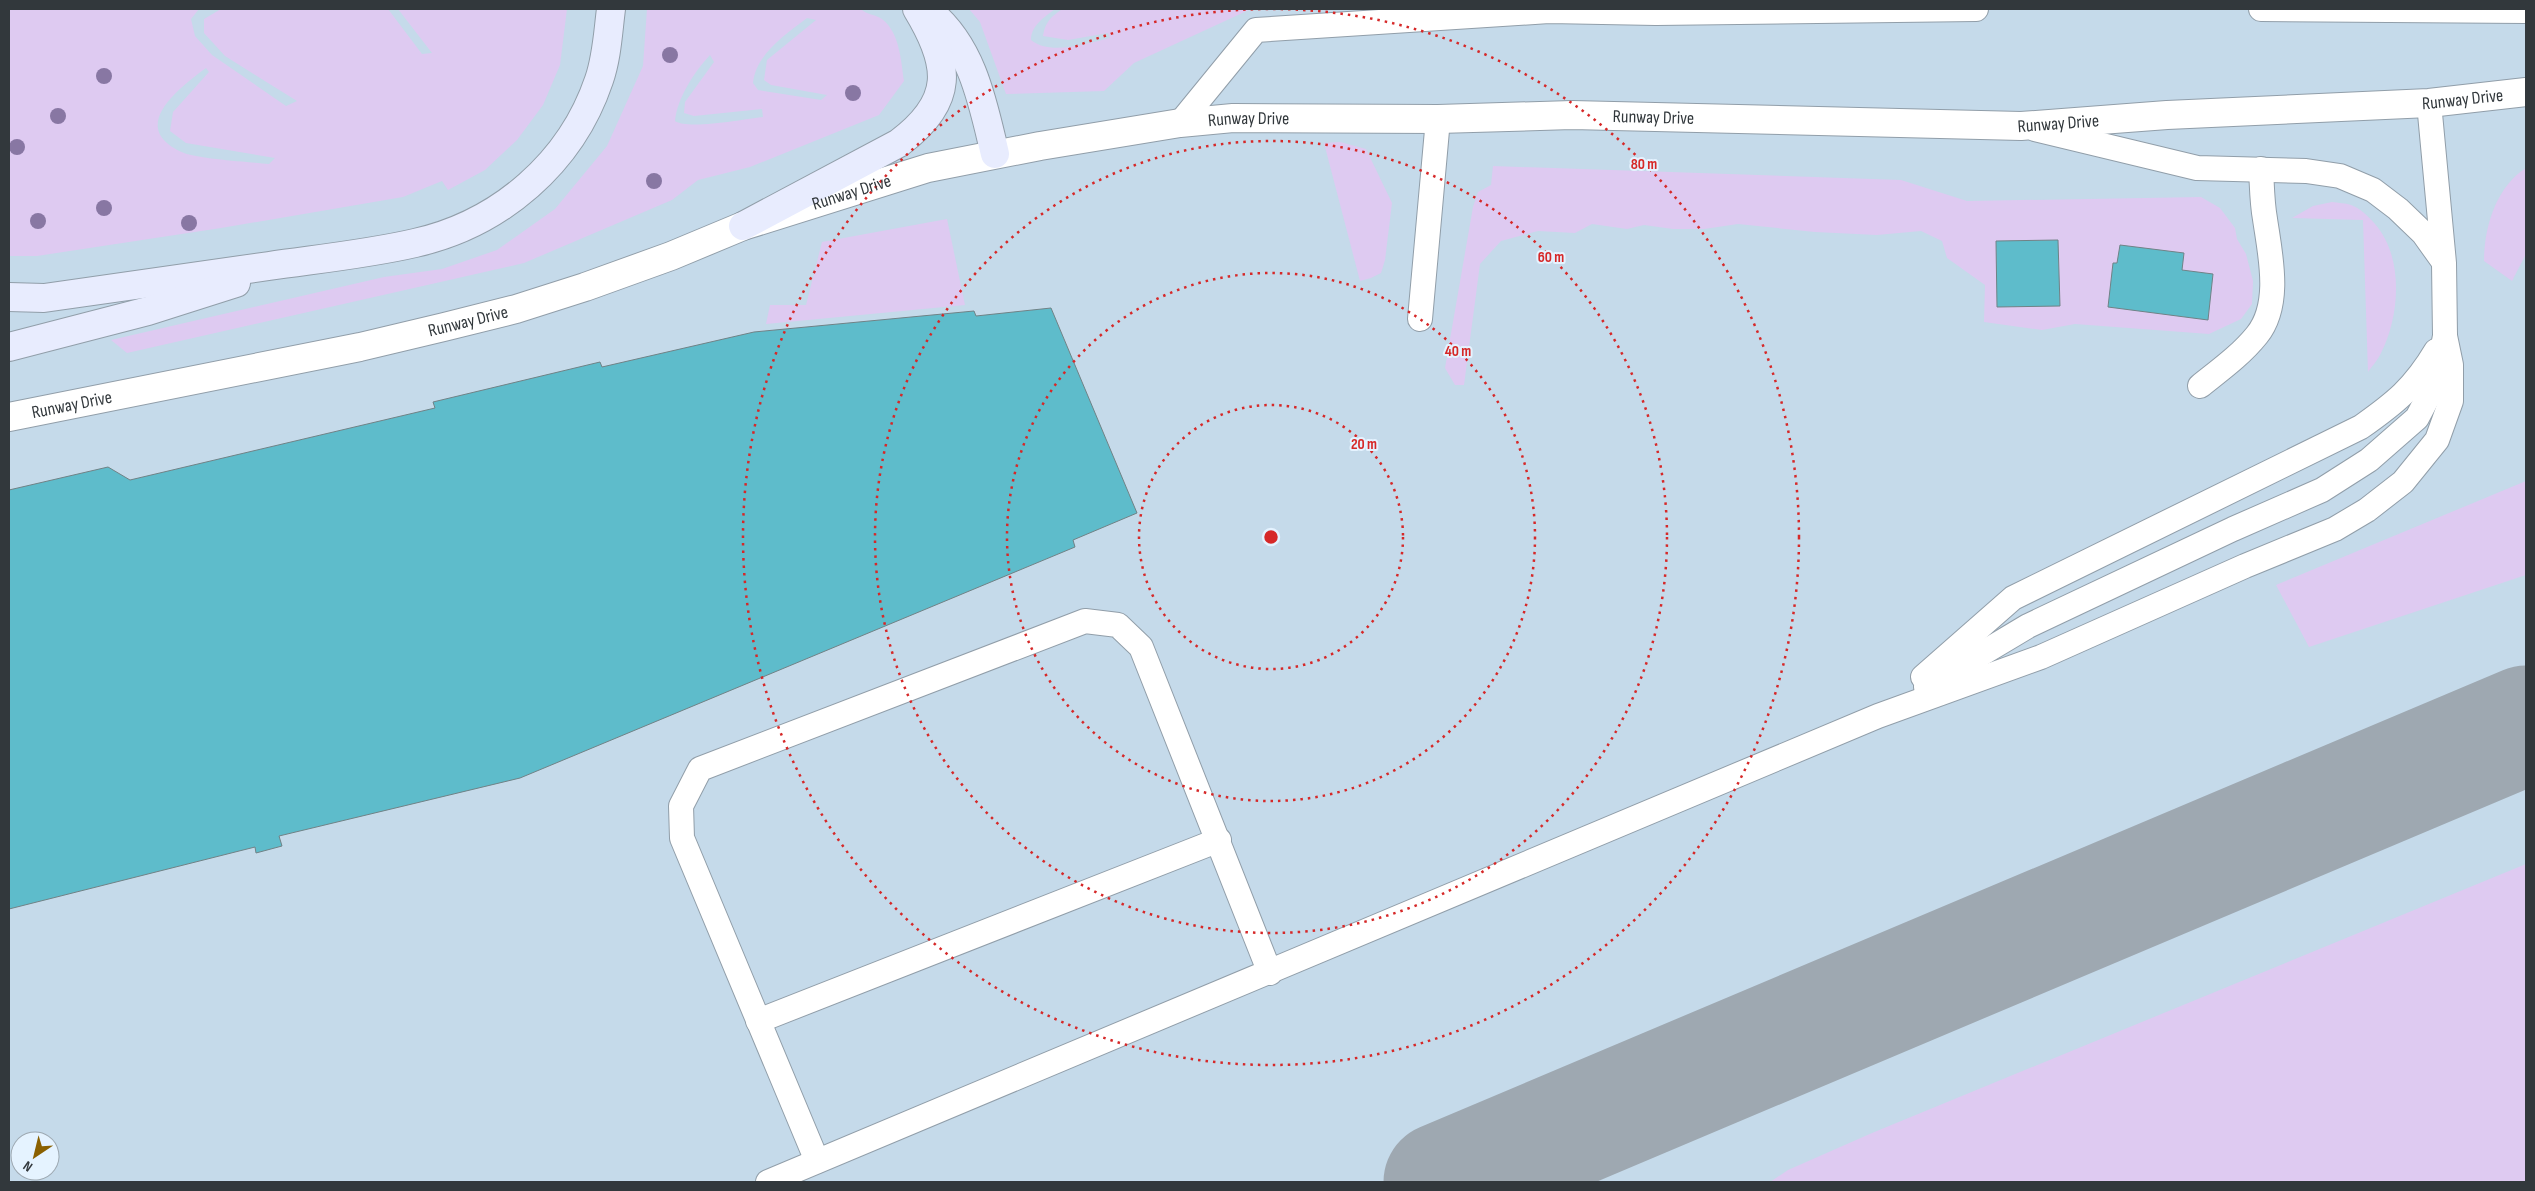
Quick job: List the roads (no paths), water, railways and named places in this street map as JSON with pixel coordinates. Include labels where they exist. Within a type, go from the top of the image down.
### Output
[{"type":"main road","points":[[9,297],[44,298],[304,261],[415,243],[440,236],[489,214],[520,194],[540,176],[558,154],[588,106],[599,79],[607,48],[611,9]]},
{"type":"main road","points":[[743,226],[899,143],[916,131],[940,96],[943,78],[942,58],[932,32],[918,9]]},
{"type":"main road","points":[[926,9],[952,35],[966,58],[978,85],[995,154]]},
{"type":"main road","points":[[9,347],[148,311],[304,261]]},
{"type":"street","name":"Runway Drive","points":[[9,417],[360,347],[516,309],[585,287],[671,256],[743,226],[928,168],[995,154],[1180,123],[1233,118],[1438,119],[1572,115],[2021,126],[2167,115],[2429,103],[2526,92]]},
{"type":"lane","points":[[1180,123],[1256,30],[1549,11],[1656,13],[1976,9]]},
{"type":"lane","points":[[2262,9],[2526,11]]},
{"type":"lane","points":[[768,1182],[1270,973],[1878,716],[2041,657],[2245,566],[2336,528],[2367,510],[2403,482],[2437,440],[2451,401],[2451,365],[2445,336],[2444,263],[2429,103]]},
{"type":"lane","points":[[1420,318],[1438,119]]},
{"type":"lane","points":[[2021,126],[2197,168],[2306,171],[2340,176],[2373,190],[2423,233],[2444,263]]},
{"type":"lane","points":[[2200,386],[2233,360],[2259,334],[2272,302],[2273,260],[2264,218],[2261,170]]},
{"type":"lane","points":[[1878,716],[2028,626],[2234,529],[2322,490],[2369,460],[2417,418],[2436,382],[2445,336]]},
{"type":"lane","points":[[1878,716],[2013,598],[2361,427],[2393,404],[2421,376],[2445,336]]},
{"type":"lane","points":[[817,1161],[682,838],[681,806],[700,769],[1085,621],[1118,625],[1141,647],[1219,840],[1270,973]]},
{"type":"lane","points":[[758,1021],[1219,840]]}]
